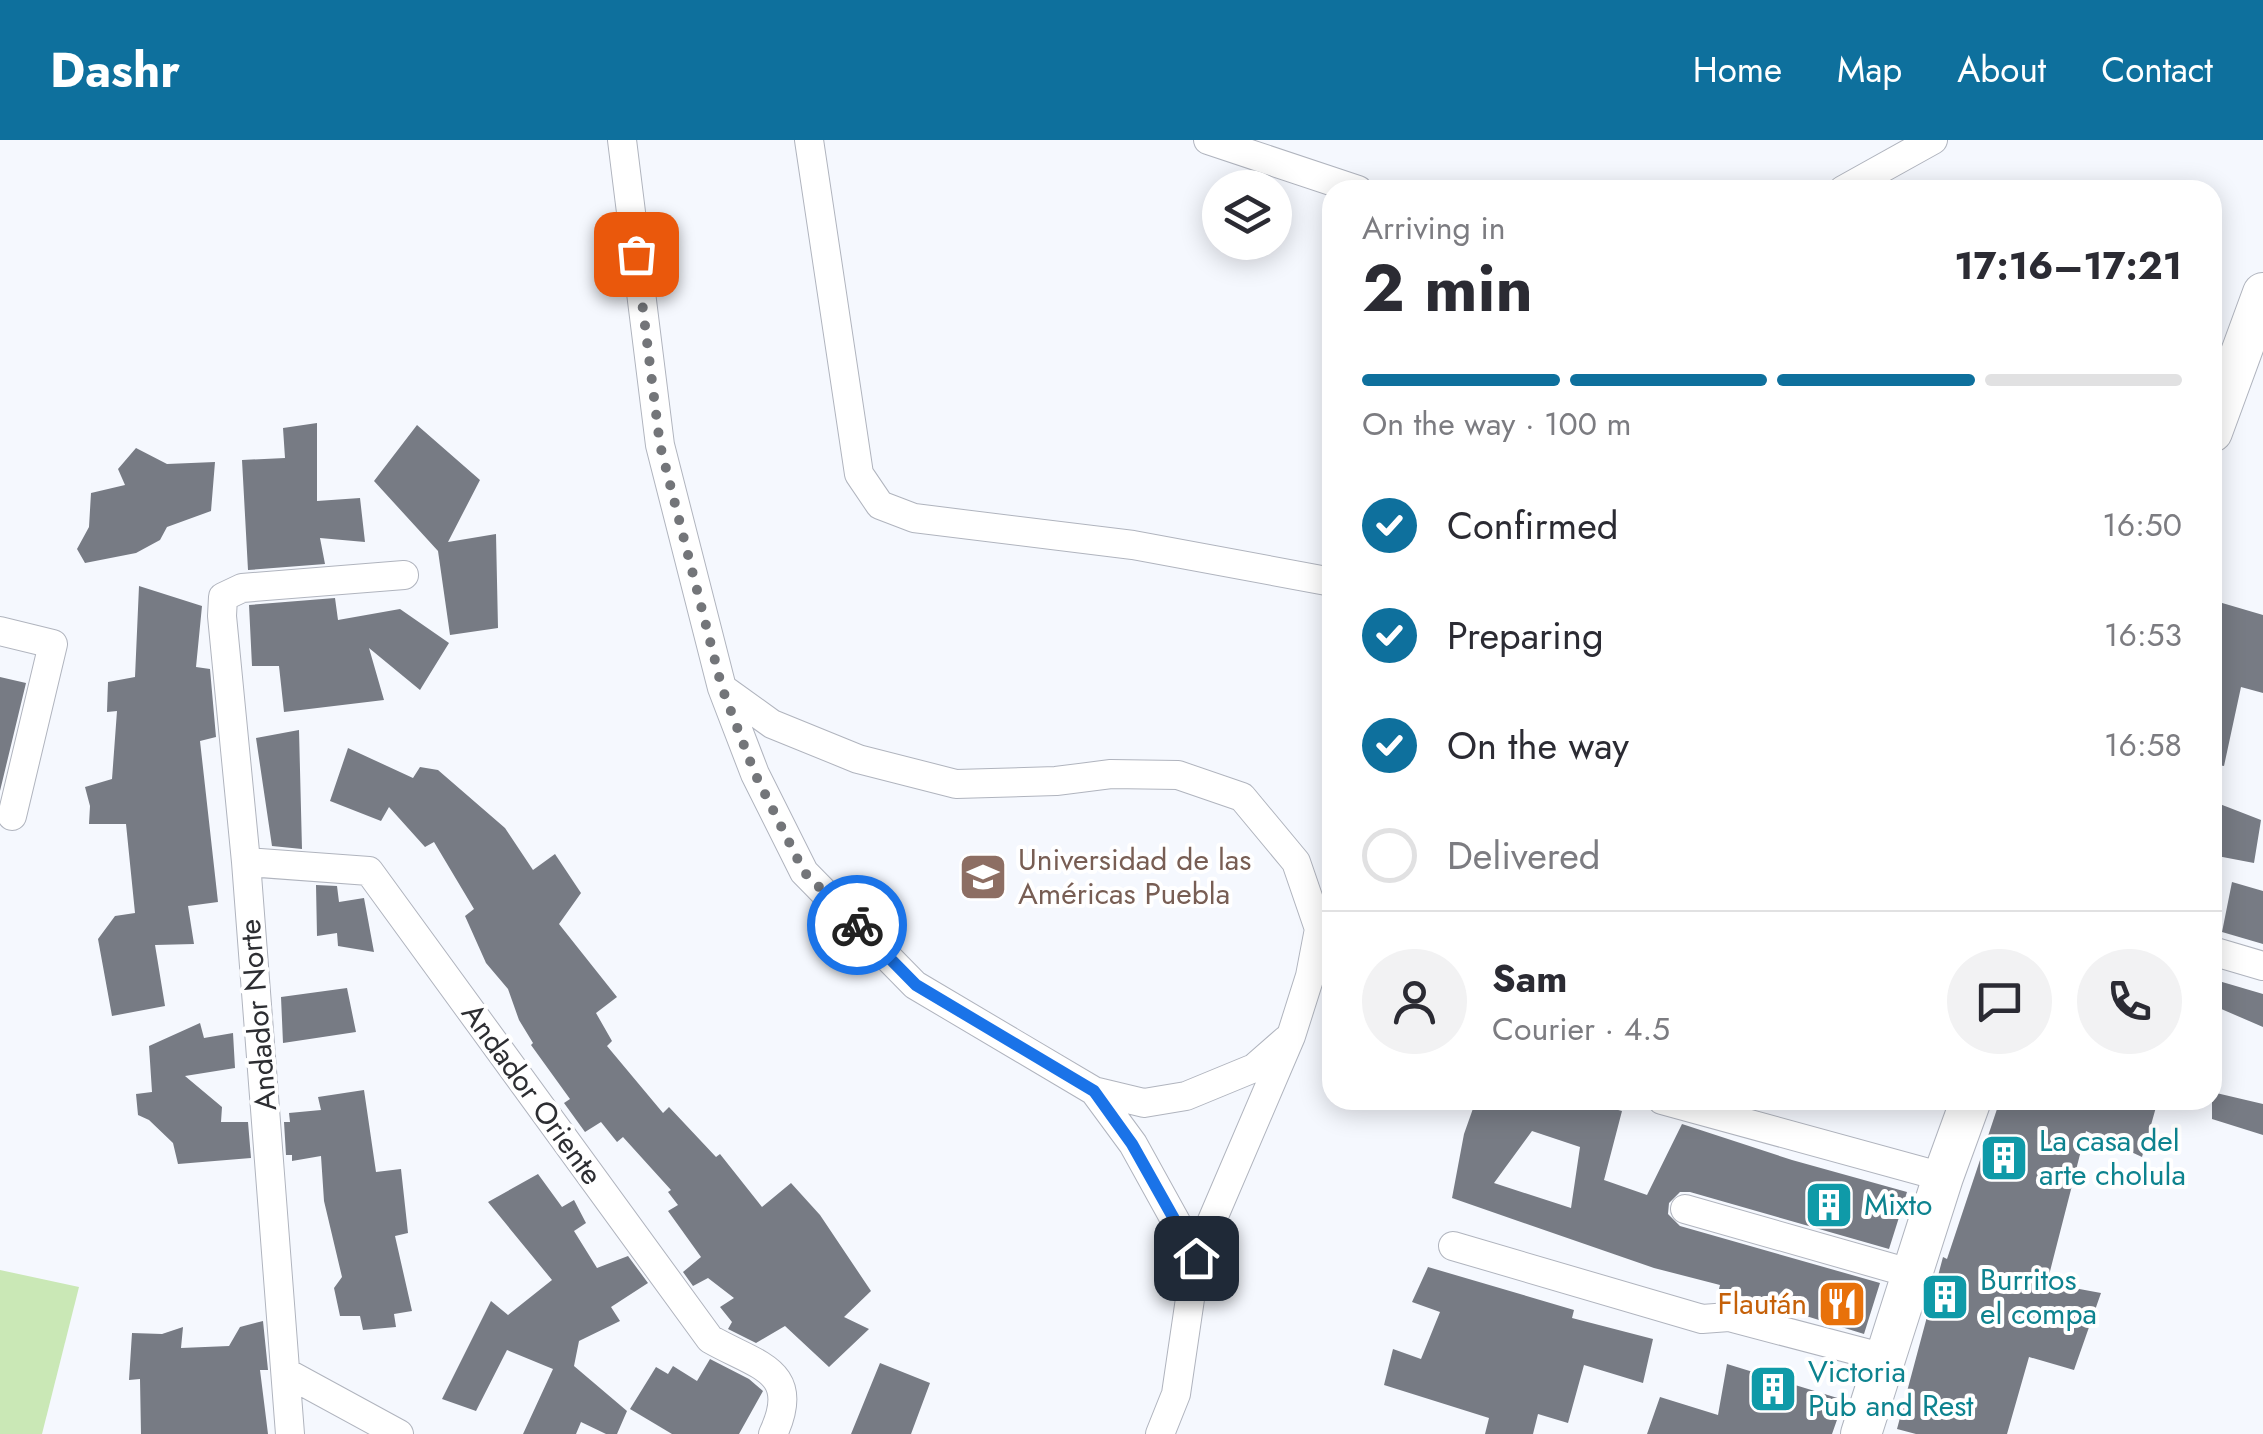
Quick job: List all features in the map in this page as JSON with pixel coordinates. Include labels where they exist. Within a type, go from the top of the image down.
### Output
[{"type":"main road","points":[[2222,405],[2263,293]]},
{"type":"main road","points":[[1862,1434],[1966,1110]]},
{"type":"street","points":[[622,140],[660,445],[722,688],[755,774],[804,872],[916,985],[1094,1091],[1144,1103],[1186,1096],[1254,1068],[1290,1036]]},
{"type":"street","points":[[809,140],[859,474],[880,505],[914,518],[1133,544],[1322,580]]},
{"type":"street","points":[[1208,140],[1328,180]]},
{"type":"street","points":[[1861,180],[1933,140]]},
{"type":"street","name":"Andador Norte","points":[[290,1434],[223,597],[242,588],[404,575]]},
{"type":"street","points":[[0,631],[53,644],[12,816]]},
{"type":"street","points":[[722,688],[772,724],[789,731],[858,759],[956,784],[1056,781],[1111,774],[1178,776],[1242,798],[1296,862],[1319,928],[1310,976],[1290,1036],[1196,1258],[1176,1394],[1160,1434]]},
{"type":"street","name":"Andador Oriente","points":[[246,862],[369,871],[710,1338],[775,1374],[785,1396],[773,1434]]},
{"type":"street","points":[[2222,955],[2263,966]]},
{"type":"street","points":[[1094,1091],[1132,1144],[1196,1258]]},
{"type":"street","points":[[1699,1110],[1943,1176]]},
{"type":"street","points":[[1685,1209],[1913,1274]]},
{"type":"street","points":[[1453,1246],[1702,1319],[1729,1317],[1885,1358]]},
{"type":"street","points":[[287,1373],[398,1434]]},
{"type":"green space","points":[[0,1270],[79,1287],[42,1434],[0,1434]]},
{"type":"building","points":[[317,423],[317,501],[360,498],[365,542],[320,538],[325,564],[248,570],[242,460],[285,458],[283,428]]},
{"type":"building","points":[[417,425],[480,480],[448,542],[496,534],[498,628],[450,635],[438,551],[374,481]]},
{"type":"building","points":[[136,448],[167,464],[215,462],[211,511],[167,527],[160,540],[136,553],[85,563],[77,549],[89,527],[91,493],[125,485],[118,469]]},
{"type":"building","points":[[139,586],[202,606],[196,667],[210,669],[216,737],[200,741],[218,902],[188,906],[194,944],[155,945],[165,1006],[112,1016],[98,939],[115,916],[135,913],[126,824],[89,824],[85,787],[112,779],[117,711],[107,712],[108,682],[135,677]]},
{"type":"building","points":[[335,598],[338,620],[400,609],[449,643],[420,690],[369,648],[384,700],[284,712],[279,666],[252,666],[249,605]]},
{"type":"building","points":[[2222,603],[2263,615],[2263,693],[2241,687],[2224,766]]},
{"type":"building","points":[[0,677],[26,683],[0,791]]},
{"type":"building","points":[[299,730],[302,849],[272,846],[256,738]]},
{"type":"building","points":[[348,748],[413,778],[420,767],[438,770],[505,828],[533,870],[555,854],[581,893],[559,924],[617,997],[596,1013],[612,1041],[607,1046],[663,1113],[669,1107],[716,1157],[720,1154],[762,1207],[791,1183],[820,1215],[871,1291],[844,1317],[869,1329],[829,1367],[785,1326],[756,1343],[728,1329],[732,1322],[720,1307],[734,1298],[708,1278],[693,1286],[683,1272],[701,1257],[668,1211],[678,1205],[668,1192],[671,1190],[623,1137],[617,1142],[601,1122],[585,1132],[564,1103],[570,1099],[531,1045],[508,989],[486,963],[465,916],[474,909],[434,842],[425,847],[389,807],[381,821],[330,801]]},
{"type":"building","points":[[2222,805],[2261,820],[2254,863],[2222,857]]},
{"type":"building","points":[[2232,882],[2263,891],[2263,944],[2222,932]]},
{"type":"building","points":[[316,885],[337,886],[339,902],[364,898],[374,952],[338,946],[337,933],[317,936]]},
{"type":"building","points":[[2222,982],[2263,994],[2263,1027],[2222,1009]]},
{"type":"building","points":[[347,988],[356,1032],[283,1043],[281,997]]},
{"type":"building","points":[[200,1023],[204,1038],[233,1033],[235,1068],[185,1076],[222,1107],[221,1122],[248,1122],[251,1158],[178,1164],[173,1143],[138,1115],[136,1094],[152,1092],[149,1046]]},
{"type":"building","points":[[364,1090],[376,1172],[401,1169],[408,1233],[395,1236],[412,1311],[394,1314],[396,1327],[363,1330],[360,1316],[340,1316],[334,1288],[342,1277],[324,1201],[321,1156],[292,1161],[292,1155],[286,1155],[284,1122],[290,1122],[289,1113],[321,1110],[318,1097]]},
{"type":"building","points":[[2222,1094],[2263,1104],[2263,1135],[2212,1119],[2212,1110],[2222,1110]]},
{"type":"building","points":[[1472,1110],[1622,1111],[1604,1180],[1647,1195],[1682,1124],[1907,1192],[1889,1249],[1690,1192],[1680,1192],[1669,1203],[1668,1214],[1680,1226],[1880,1283],[1864,1334],[1719,1289],[1720,1285],[1654,1268],[1452,1198]],"holes":[[[1532,1131],[1580,1147],[1571,1208],[1494,1183]]]},
{"type":"building","points":[[1997,1110],[2155,1110],[2142,1157],[2086,1131],[2047,1283],[2101,1293],[2074,1370],[2029,1357],[2007,1434],[1916,1434],[1897,1429],[1943,1257],[1947,1259]]},
{"type":"building","points":[[538,1174],[562,1207],[574,1200],[586,1223],[574,1231],[597,1268],[628,1256],[648,1283],[611,1307],[620,1321],[579,1341],[574,1366],[627,1411],[617,1434],[606,1434],[581,1422],[576,1434],[523,1434],[553,1369],[507,1350],[476,1411],[442,1399],[491,1301],[508,1315],[552,1280],[488,1202]]},
{"type":"building","points":[[1428,1267],[1574,1310],[1572,1318],[1653,1339],[1643,1383],[1584,1365],[1568,1423],[1538,1414],[1533,1434],[1485,1434],[1489,1418],[1384,1385],[1393,1349],[1421,1359],[1440,1312],[1412,1302]]},
{"type":"building","points":[[263,1321],[268,1370],[260,1370],[268,1434],[141,1434],[140,1379],[129,1380],[132,1333],[162,1334],[183,1327],[181,1348],[229,1346],[240,1327]]},
{"type":"building","points":[[710,1359],[749,1379],[763,1391],[739,1434],[672,1434],[630,1409],[656,1367],[668,1374],[673,1366],[697,1381]]},
{"type":"building","points":[[880,1363],[930,1383],[911,1434],[851,1434]]},
{"type":"building","points":[[1727,1364],[1844,1400],[1832,1434],[1647,1434],[1660,1397],[1718,1415]]},
{"type":"way so far","points":[[636,254],[660,445],[722,688],[755,774],[804,872],[857,925]]},
{"type":"place","name":"Universidad de las Américas Puebla","points":[[983,877]]},
{"type":"place","name":"La casa del arte cholula","points":[[2004,1158]]},
{"type":"place","name":"Mixto","points":[[1829,1205]]},
{"type":"place","name":"Burritos el compa","points":[[1945,1297]]},
{"type":"place","name":"Flaután","points":[[1842,1304]]},
{"type":"place","name":"Victoria Pub and Rest","points":[[1773,1389]]},
{"type":"route","points":[[857,925],[916,985],[1094,1091],[1132,1144],[1196,1258]]}]
